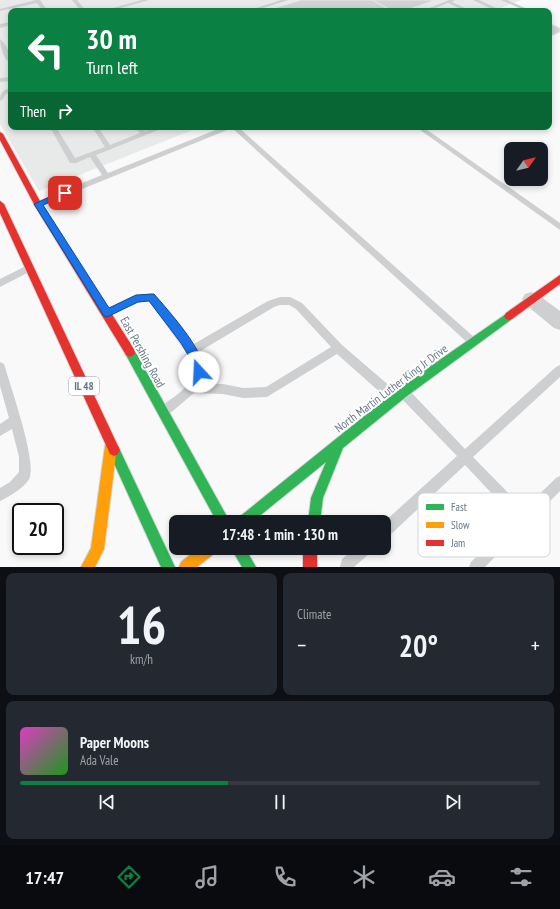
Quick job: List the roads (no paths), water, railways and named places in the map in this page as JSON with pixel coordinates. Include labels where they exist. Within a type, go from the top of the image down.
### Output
[{"type":"main road","name":"East Pershing Road","points":[[0,134],[38,204],[107,313],[220,515]]},
{"type":"main road","name":"IL 48","points":[[0,204],[168,567]]},
{"type":"main road","name":"North Martin Luther King Jr Drive","points":[[251,515],[399,395],[560,279]]},
{"type":"main road","points":[[315,515],[317,498],[339,443]]},
{"type":"main road","points":[[88,567],[97,549],[111,446]]},
{"type":"main road","points":[[186,567],[201,555]]},
{"type":"main road","points":[[242,555],[249,567]]},
{"type":"main road","points":[[310,555],[310,567]]},
{"type":"street","points":[[531,299],[560,322]]},
{"type":"lane","points":[[8,0],[13,7]]},
{"type":"lane","points":[[74,0],[81,8]]},
{"type":"lane","points":[[115,8],[145,0]]},
{"type":"lane","points":[[259,8],[286,0]]},
{"type":"lane","points":[[475,0],[493,8]]},
{"type":"lane","points":[[503,0],[522,8]]},
{"type":"lane","points":[[433,8],[451,1],[464,8]]},
{"type":"lane","points":[[9,8],[38,2],[43,8]]},
{"type":"lane","points":[[0,42],[8,56]]},
{"type":"lane","points":[[4,49],[8,48]]},
{"type":"lane","points":[[0,99],[4,93],[8,91]]},
{"type":"lane","points":[[55,130],[73,161],[155,130]]},
{"type":"lane","points":[[97,130],[109,148]]},
{"type":"lane","points":[[141,130],[144,134]]},
{"type":"lane","points":[[38,204],[221,130]]},
{"type":"lane","points":[[237,130],[472,341]]},
{"type":"lane","points":[[424,130],[560,228]]},
{"type":"lane","points":[[92,154],[106,176]]},
{"type":"lane","points":[[0,283],[30,268]]},
{"type":"lane","points":[[107,313],[136,298],[151,296],[198,362],[199,372],[192,388],[163,412]]},
{"type":"lane","points":[[191,351],[280,301],[290,301],[299,306],[338,348],[399,395],[466,457],[500,493]]},
{"type":"lane","points":[[192,388],[223,389],[243,393],[267,392],[338,348]]},
{"type":"lane","points":[[0,367],[25,457],[25,475],[14,486],[0,495]]},
{"type":"lane","points":[[426,493],[560,370]]},
{"type":"lane","points":[[0,430],[15,421]]},
{"type":"lane","points":[[549,493],[560,482]]},
{"type":"lane","points":[[391,525],[418,500]]},
{"type":"lane","points":[[347,567],[347,564],[357,555]]},
{"type":"lane","points":[[476,567],[486,557]]}]
